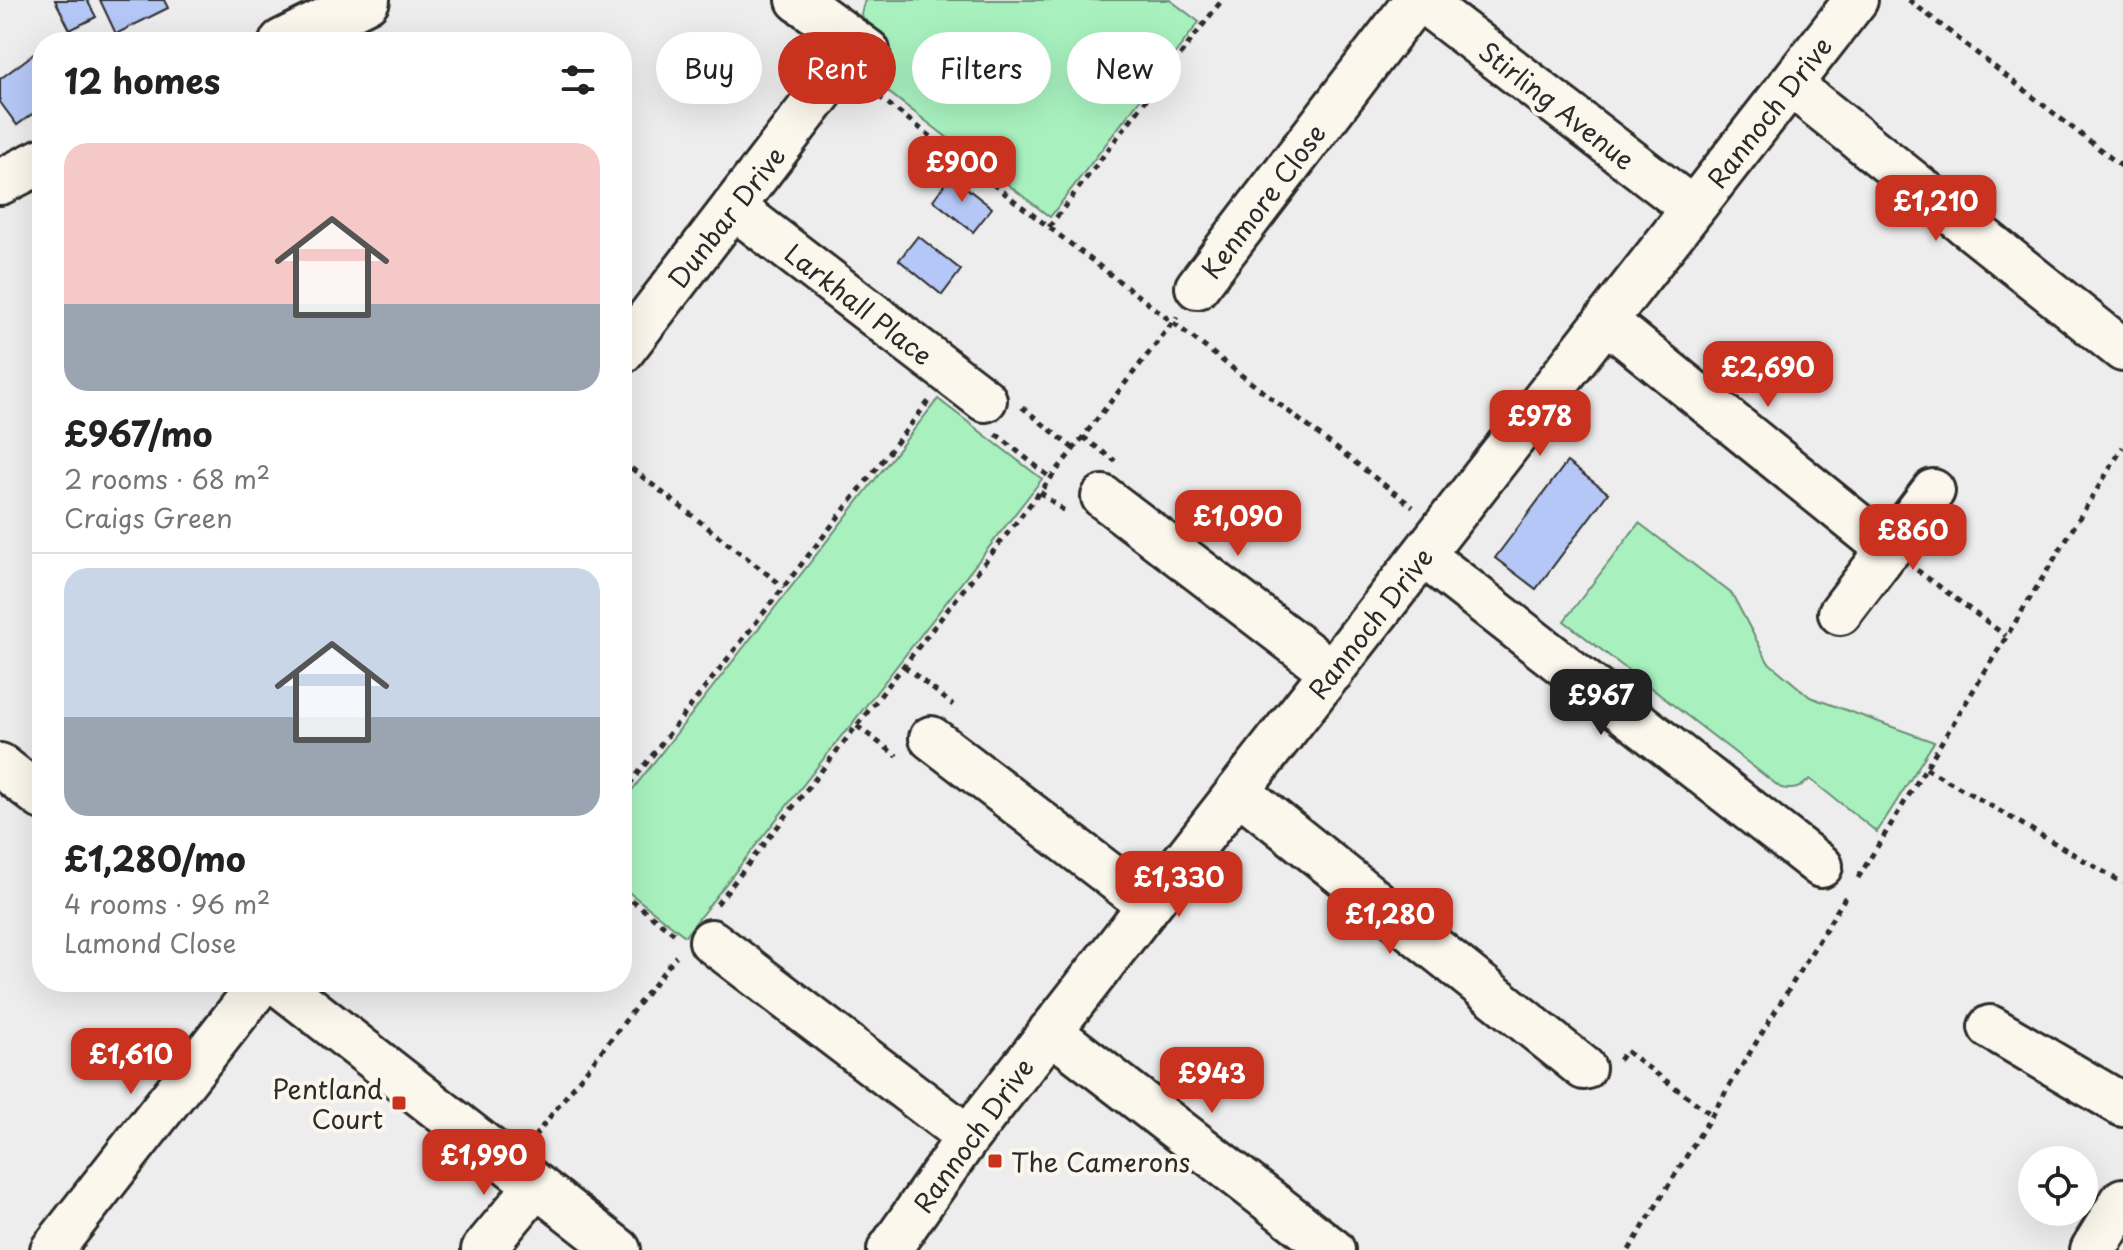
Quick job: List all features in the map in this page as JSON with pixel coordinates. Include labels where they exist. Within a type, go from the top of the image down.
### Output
[{"type":"main road","points":[[302,32],[367,0]]},
{"type":"main road","points":[[0,182],[32,166]]},
{"type":"main road","points":[[2093,1250],[2121,1210]]},
{"type":"street","name":"Stirling Avenue","points":[[1418,0],[1693,209]]},
{"type":"street","name":"Kenmore Close","points":[[1197,287],[1418,0]]},
{"type":"street","name":"Rannoch Drive","points":[[889,1250],[968,1137],[1050,1031],[1856,0]]},
{"type":"street","points":[[802,1],[824,32]]},
{"type":"street","points":[[1790,84],[2123,350]]},
{"type":"street","name":"Dunbar Drive","points":[[632,325],[826,104]]},
{"type":"street","name":"Larkhall Place","points":[[733,207],[950,374],[1000,401]]},
{"type":"street","points":[[1606,321],[1889,550]]},
{"type":"street","points":[[1840,613],[1933,491]]},
{"type":"street","points":[[1103,497],[1332,672]]},
{"type":"street","points":[[1432,542],[1821,866]]},
{"type":"street","points":[[931,738],[1149,905]]},
{"type":"street","points":[[0,766],[32,790]]},
{"type":"street","points":[[1238,791],[1584,1068]]},
{"type":"street","points":[[697,936],[968,1137]]},
{"type":"street","points":[[52,1250],[254,992]]},
{"type":"street","points":[[289,992],[619,1250]]},
{"type":"street","points":[[1990,1027],[2123,1105]]},
{"type":"street","points":[[1050,1031],[1333,1250]]},
{"type":"street","points":[[483,1250],[524,1176]]},
{"type":"path","points":[[1049,227],[1222,0]]},
{"type":"path","points":[[1909,0],[2120,165],[2123,161]]},
{"type":"path","points":[[893,104],[1174,322],[1432,542]]},
{"type":"path","points":[[524,1176],[697,936],[1174,322],[1197,287]]},
{"type":"path","points":[[632,781],[950,374]]},
{"type":"path","points":[[1000,401],[1074,449]]},
{"type":"path","points":[[1629,1250],[2123,447]]},
{"type":"path","points":[[632,469],[784,587]]},
{"type":"path","points":[[1889,550],[2006,636]]},
{"type":"path","points":[[1926,768],[2123,883]]},
{"type":"path","points":[[632,899],[697,936]]},
{"type":"path","points":[[1584,1068],[1603,1082],[1626,1051],[1712,1115]]},
{"type":"green space","points":[[865,0],[1170,0],[1199,22],[1181,46],[1181,32],[1067,32],[1067,104],[1136,104],[1050,217],[896,98],[896,32],[874,32],[861,14]]},
{"type":"green space","points":[[938,399],[1042,479],[685,936],[632,895],[632,790]]},
{"type":"green space","points":[[1639,523],[1732,594],[1768,662],[1810,697],[1934,742],[1877,832],[1810,779],[1797,788],[1781,788],[1564,621]]},
{"type":"building","points":[[55,0],[87,0],[96,17],[70,30]]},
{"type":"building","points":[[100,0],[164,0],[168,8],[115,32]]},
{"type":"building","points":[[32,55],[32,114],[17,125],[0,102],[0,79]]},
{"type":"building","points":[[951,176],[992,208],[973,232],[933,200]]},
{"type":"building","points":[[918,236],[961,270],[942,295],[899,260]]},
{"type":"building","points":[[1567,462],[1608,493],[1536,589],[1495,558]]},
{"type":"place","name":"Pentland Court","points":[[399,1103]]},
{"type":"place","name":"The Camerons","points":[[995,1161]]}]
